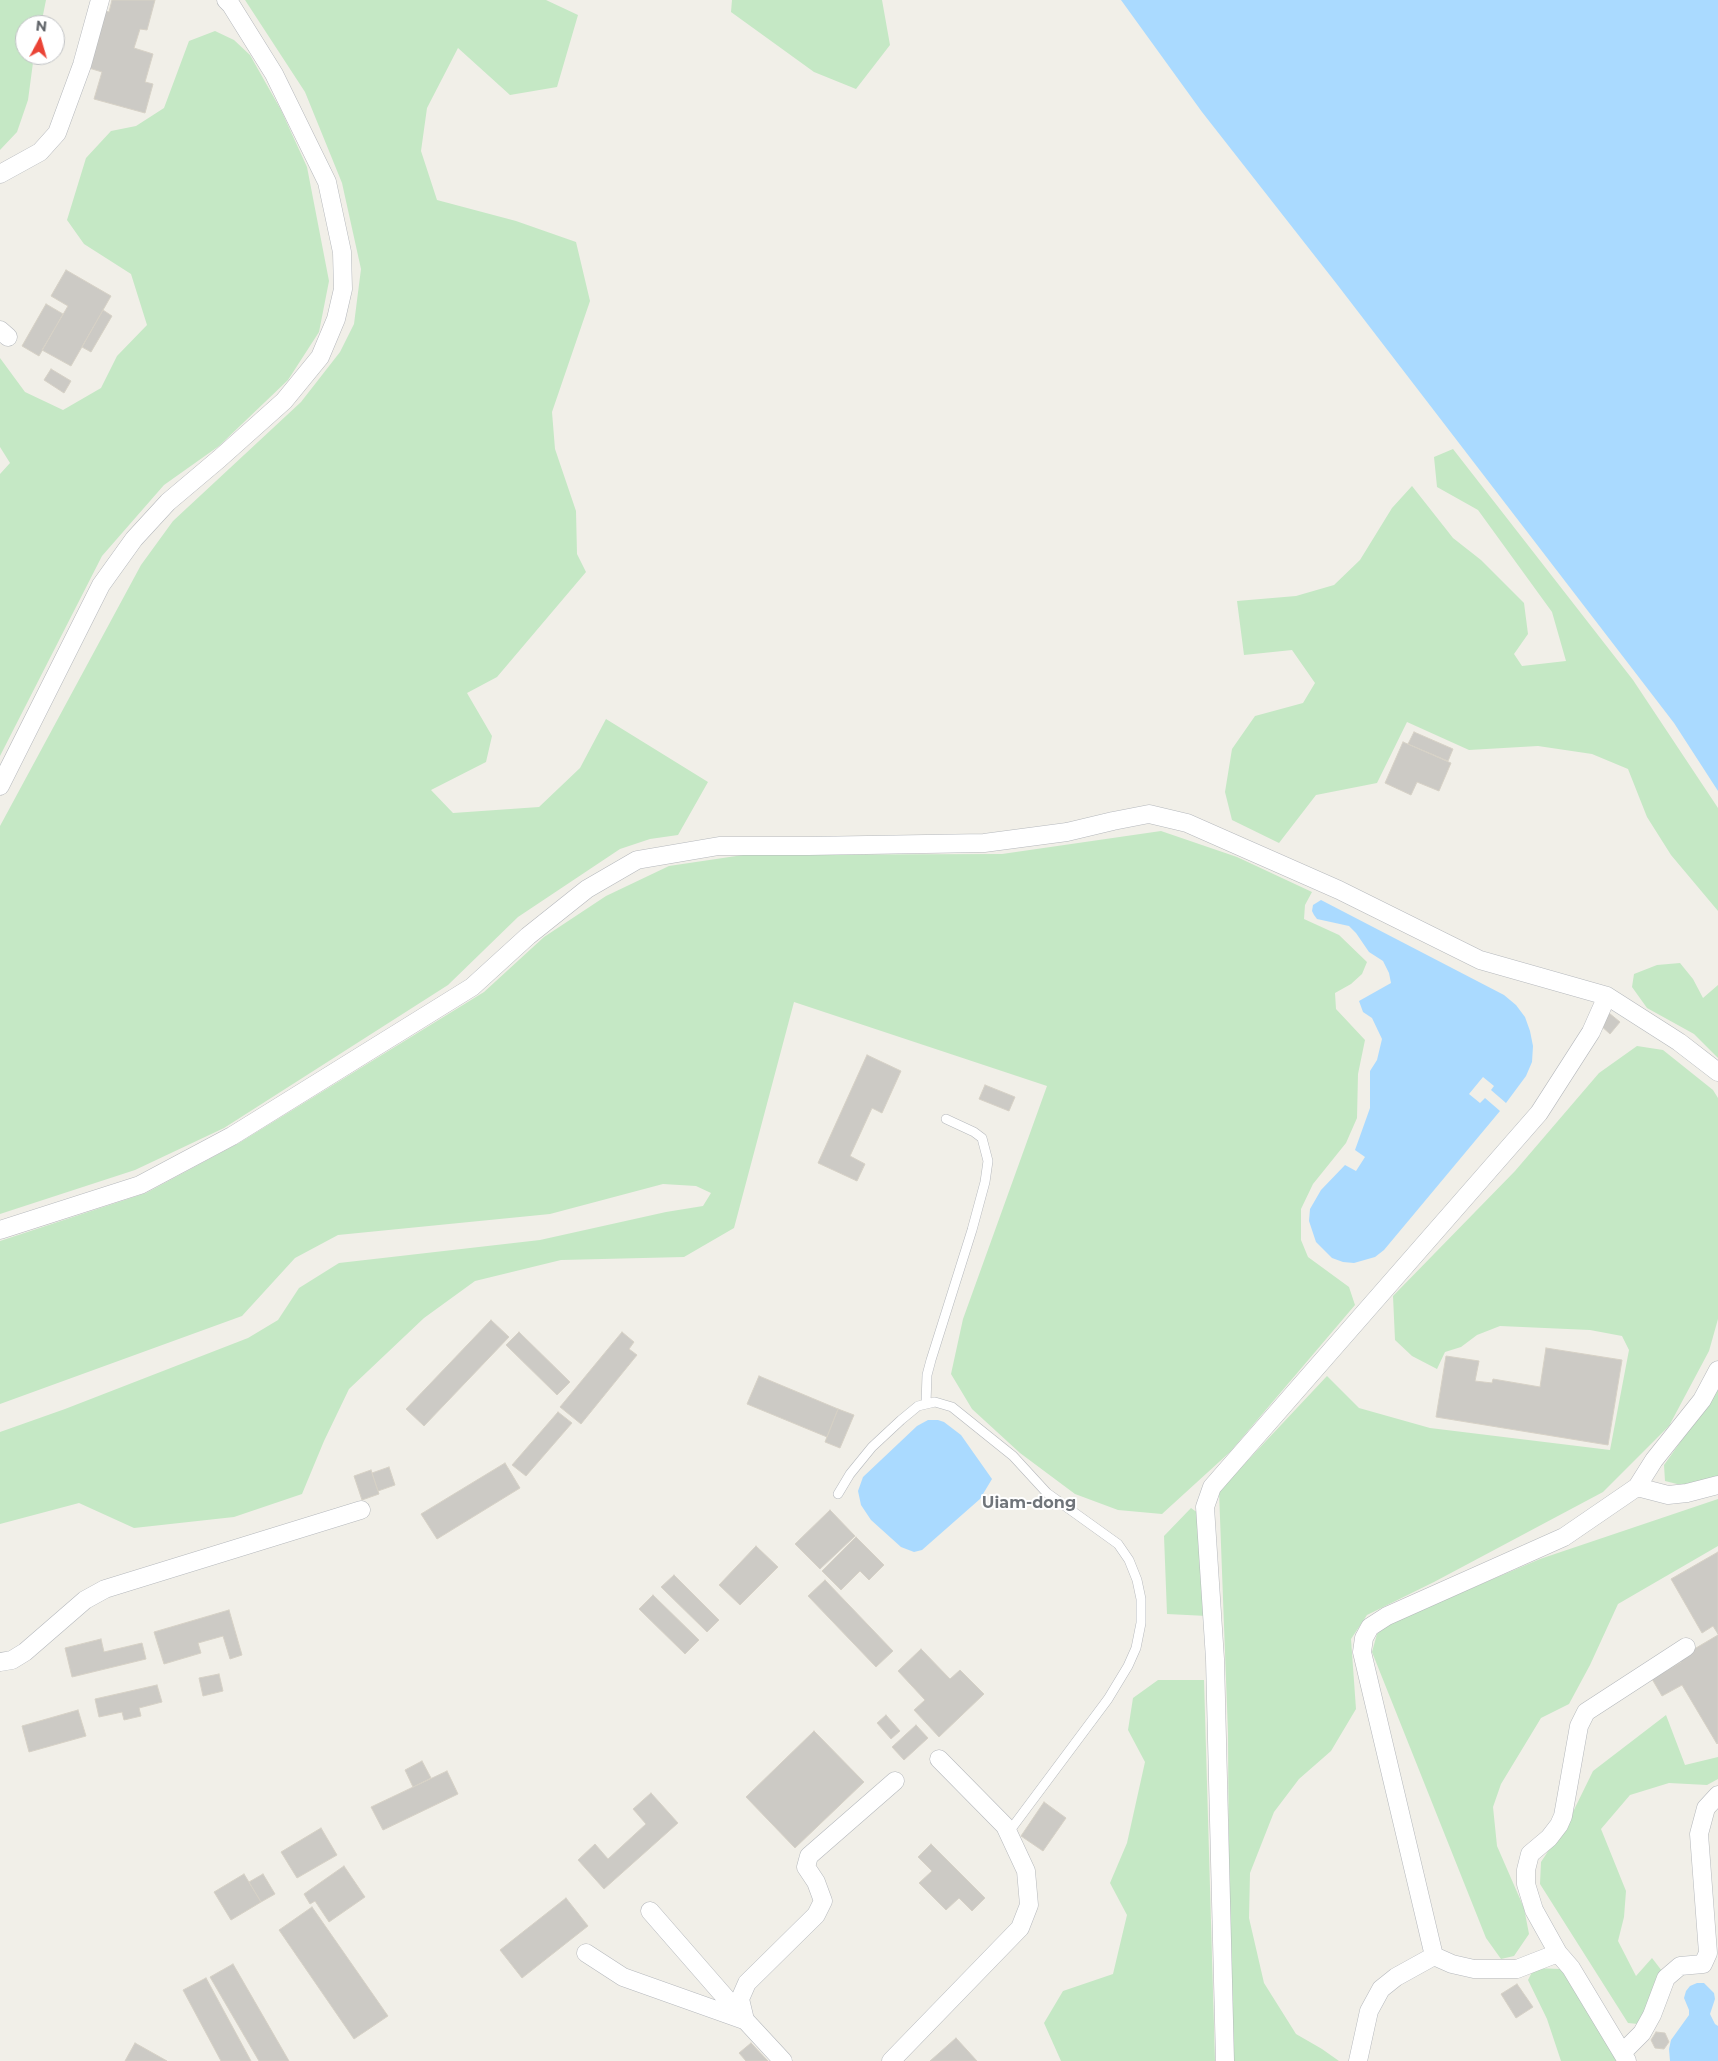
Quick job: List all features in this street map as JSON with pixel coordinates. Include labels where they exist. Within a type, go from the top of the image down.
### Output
[{"type":"street","points":[[0,174],[40,152],[57,133],[82,65],[100,0]]},
{"type":"street","points":[[0,786],[101,585],[134,539],[168,502],[284,401],[320,357],[336,319],[343,289],[342,252],[327,182],[274,74],[226,0]]},
{"type":"street","points":[[0,1230],[140,1185],[232,1136],[472,987],[528,936],[587,889],[637,860],[719,846],[984,843],[1067,832],[1113,820],[1149,814],[1187,823],[1236,844],[1339,890],[1480,960],[1607,996],[1679,1042],[1718,1072]]},
{"type":"street","points":[[1225,2061],[1215,1659],[1205,1507],[1212,1487],[1540,1113],[1591,1032],[1607,996]]},
{"type":"street","points":[[1434,1956],[1362,1652],[1364,1638],[1370,1627],[1387,1616],[1564,1537],[1637,1487],[1654,1460],[1702,1400],[1718,1370]]},
{"type":"street","points":[[1637,1487],[1668,1495],[1688,1493],[1718,1485]]},
{"type":"street","points":[[0,1662],[12,1660],[25,1652],[85,1600],[106,1589],[361,1510]]},
{"type":"street","points":[[1686,1647],[1586,1712],[1581,1719],[1563,1816],[1549,1838],[1530,1854],[1526,1870],[1526,1884],[1534,1910],[1558,1953],[1571,1968],[1624,2057],[1642,2033],[1652,2015],[1666,1978],[1680,1966],[1703,1964],[1708,1953],[1699,1834],[1706,1808],[1718,1795]]},
{"type":"street","points":[[891,2061],[1020,1928],[1029,1905],[1026,1871],[1005,1826],[938,1759]]},
{"type":"street","points":[[744,2020],[740,1999],[747,1983],[816,1915],[823,1901],[816,1882],[806,1867],[809,1856],[895,1781]]},
{"type":"street","points":[[650,1911],[744,2020],[783,2061]]},
{"type":"street","points":[[586,1953],[623,1977],[744,2020]]},
{"type":"street","points":[[1434,1956],[1452,1964],[1474,1969],[1490,1970],[1517,1969],[1558,1953]]},
{"type":"street","points":[[1358,2061],[1369,2011],[1381,1989],[1396,1977],[1434,1956]]},
{"type":"lane","points":[[926,1403],[927,1375],[930,1360],[972,1230],[985,1182],[988,1161],[982,1138],[974,1132],[946,1119]]},
{"type":"lane","points":[[838,1494],[850,1474],[872,1447],[901,1420],[926,1403],[935,1402],[952,1407],[1013,1456],[1047,1492],[1096,1526],[1118,1544],[1129,1560],[1138,1580],[1141,1599],[1141,1624],[1136,1648],[1128,1666],[1108,1699],[1008,1833]]},
{"type":"green space","points":[[0,0],[46,0],[43,15],[15,15],[15,65],[33,65],[28,100],[17,132],[0,150]]},
{"type":"green space","points":[[245,0],[546,0],[578,15],[557,87],[510,95],[458,48],[427,108],[421,151],[437,200],[516,221],[576,242],[590,301],[552,412],[555,449],[576,511],[577,554],[586,572],[497,677],[467,693],[492,736],[486,762],[431,790],[453,813],[539,807],[580,768],[606,719],[708,782],[678,835],[650,839],[620,849],[518,917],[448,985],[224,1128],[135,1170],[0,1214],[0,826],[141,565],[173,521],[301,402],[340,352],[354,324],[361,269],[342,183],[305,92]]},
{"type":"green space","points":[[732,0],[882,0],[890,45],[856,89],[814,72],[731,12]]},
{"type":"green space","points":[[215,31],[234,40],[250,55],[281,110],[307,167],[329,281],[319,332],[288,380],[219,446],[164,485],[102,556],[0,756],[0,474],[10,463],[0,447],[0,358],[25,392],[63,410],[101,388],[117,356],[147,325],[131,274],[84,244],[67,220],[86,158],[111,131],[136,126],[164,108],[189,41]]},
{"type":"green space","points":[[1453,449],[1633,680],[1718,808],[1718,911],[1671,855],[1647,817],[1628,769],[1592,754],[1538,746],[1469,750],[1407,722],[1377,783],[1316,795],[1279,843],[1232,820],[1225,792],[1232,749],[1255,716],[1303,703],[1315,683],[1292,650],[1244,655],[1237,601],[1296,596],[1334,585],[1360,560],[1392,508],[1412,486],[1453,538],[1481,560],[1524,603],[1528,634],[1514,654],[1522,666],[1566,661],[1552,612],[1478,510],[1437,487],[1434,457]]},
{"type":"green space","points":[[1161,831],[1237,857],[1312,892],[1305,905],[1304,919],[1339,935],[1367,962],[1362,974],[1351,984],[1335,993],[1336,1009],[1365,1040],[1358,1074],[1357,1118],[1346,1143],[1313,1184],[1301,1209],[1301,1240],[1308,1257],[1349,1287],[1355,1305],[1230,1452],[1162,1514],[1118,1510],[1075,1494],[1020,1453],[972,1409],[951,1374],[963,1319],[1047,1086],[794,1002],[734,1228],[684,1257],[561,1260],[475,1281],[424,1318],[349,1389],[324,1441],[302,1494],[234,1517],[134,1528],[79,1503],[0,1524],[0,1432],[65,1409],[248,1338],[278,1320],[299,1288],[339,1263],[540,1240],[666,1212],[703,1206],[711,1193],[696,1186],[663,1184],[550,1214],[338,1235],[295,1258],[242,1316],[0,1404],[0,1241],[146,1193],[239,1143],[484,992],[544,937],[606,896],[669,866],[743,855],[1002,854]]},
{"type":"green space","points":[[1680,963],[1693,979],[1703,998],[1718,985],[1718,1058],[1694,1034],[1647,1008],[1632,987],[1634,974],[1657,965]]},
{"type":"green space","points":[[1637,1046],[1663,1050],[1713,1090],[1718,1098],[1718,1319],[1709,1351],[1669,1426],[1603,1492],[1434,1582],[1367,1615],[1351,1639],[1356,1709],[1331,1751],[1299,1779],[1274,1812],[1250,1873],[1249,1918],[1264,1983],[1296,2034],[1339,2061],[1230,2061],[1228,1733],[1219,1491],[1327,1376],[1359,1408],[1430,1428],[1610,1450],[1629,1350],[1622,1336],[1590,1330],[1500,1326],[1477,1335],[1461,1347],[1445,1352],[1437,1369],[1412,1356],[1395,1340],[1393,1296],[1515,1171],[1599,1073]]},
{"type":"green space","points":[[1718,1389],[1718,1477],[1681,1485],[1665,1481],[1664,1465]]},
{"type":"green space","points":[[1718,1499],[1718,1546],[1618,1604],[1590,1665],[1569,1704],[1541,1718],[1501,1784],[1493,1807],[1497,1846],[1524,1908],[1529,1934],[1514,1956],[1501,1959],[1486,1938],[1372,1652],[1377,1634],[1392,1622],[1540,1559]]},
{"type":"green space","points":[[1191,1508],[1198,1513],[1207,1616],[1167,1614],[1164,1536]]},
{"type":"green space","points":[[1158,1680],[1204,1680],[1215,2061],[1061,2061],[1044,2023],[1063,1991],[1113,1974],[1127,1915],[1110,1883],[1127,1843],[1145,1762],[1128,1730],[1133,1698]]},
{"type":"green space","points":[[1666,1715],[1685,1765],[1718,1757],[1718,1779],[1707,1785],[1669,1783],[1630,1795],[1601,1829],[1626,1891],[1624,1917],[1618,1941],[1636,1976],[1652,1958],[1662,1971],[1649,2008],[1638,2024],[1628,2023],[1540,1884],[1541,1862],[1570,1818],[1593,1771]]},
{"type":"green space","points":[[1534,1968],[1561,1969],[1617,2061],[1561,2061],[1547,2019],[1528,1980]]},
{"type":"water","points":[[1121,0],[1718,0],[1718,791],[1674,723],[1336,283],[1202,112]]},
{"type":"water","points":[[1321,900],[1504,995],[1516,1005],[1525,1017],[1533,1046],[1532,1062],[1526,1076],[1506,1103],[1491,1090],[1494,1086],[1483,1077],[1469,1094],[1480,1103],[1485,1098],[1500,1111],[1384,1250],[1375,1257],[1354,1263],[1332,1258],[1316,1242],[1309,1221],[1310,1209],[1321,1190],[1345,1165],[1356,1171],[1365,1157],[1355,1150],[1370,1108],[1370,1071],[1377,1060],[1382,1039],[1372,1018],[1363,1012],[1359,1001],[1391,983],[1389,973],[1383,961],[1369,952],[1349,926],[1317,919],[1312,911],[1313,905]]},
{"type":"water","points":[[928,1420],[944,1422],[961,1435],[992,1479],[980,1499],[922,1550],[914,1552],[901,1547],[871,1520],[861,1505],[858,1491],[863,1477],[917,1426]]},
{"type":"water","points":[[1704,1983],[1714,1993],[1715,1999],[1710,2014],[1718,2026],[1718,2061],[1670,2061],[1669,2049],[1671,2040],[1689,2015],[1684,1998],[1686,1991],[1690,1986]]},
{"type":"building","points":[[112,0],[155,0],[147,30],[140,29],[134,48],[153,54],[145,82],[153,84],[145,113],[94,99],[102,72],[89,68],[105,11],[109,12]]},
{"type":"building","points":[[66,270],[111,296],[71,366],[42,350],[68,306],[51,296]]},
{"type":"building","points":[[46,304],[63,314],[39,356],[22,346]]},
{"type":"building","points":[[103,310],[112,316],[91,352],[82,347]]},
{"type":"building","points":[[51,369],[71,381],[64,393],[44,380]]},
{"type":"building","points":[[1414,732],[1453,749],[1448,761],[1408,744]]},
{"type":"building","points":[[1403,742],[1451,763],[1439,791],[1417,782],[1411,795],[1385,783]]},
{"type":"building","points":[[1609,1013],[1620,1022],[1610,1034],[1599,1024]]},
{"type":"building","points":[[867,1055],[901,1071],[882,1113],[872,1108],[850,1156],[865,1164],[857,1181],[818,1163]]},
{"type":"building","points":[[985,1085],[1015,1097],[1009,1111],[979,1099]]},
{"type":"building","points":[[491,1320],[509,1337],[424,1426],[406,1409]]},
{"type":"building","points":[[519,1332],[570,1382],[557,1395],[506,1345]]},
{"type":"building","points":[[622,1332],[634,1342],[629,1349],[637,1355],[581,1424],[560,1407]]},
{"type":"building","points":[[1546,1348],[1622,1360],[1608,1445],[1436,1417],[1446,1356],[1479,1361],[1475,1381],[1492,1383],[1493,1379],[1540,1387]]},
{"type":"building","points":[[759,1376],[838,1409],[827,1437],[747,1404]]},
{"type":"building","points":[[838,1409],[854,1415],[840,1448],[825,1442]]},
{"type":"building","points":[[558,1412],[572,1423],[526,1476],[512,1465]]},
{"type":"building","points":[[505,1463],[520,1488],[437,1539],[421,1514]]},
{"type":"building","points":[[389,1467],[395,1485],[378,1491],[372,1473]]},
{"type":"building","points":[[371,1470],[379,1494],[362,1500],[354,1476]]},
{"type":"building","points":[[830,1510],[855,1536],[820,1569],[795,1544]]},
{"type":"building","points":[[856,1537],[884,1565],[869,1580],[860,1571],[841,1590],[822,1571]]},
{"type":"building","points":[[756,1546],[778,1567],[740,1605],[719,1585]]},
{"type":"building","points":[[1718,1552],[1718,1634],[1713,1626],[1702,1633],[1671,1579]]},
{"type":"building","points":[[674,1575],[719,1620],[707,1632],[661,1587]]},
{"type":"building","points":[[825,1580],[893,1651],[876,1667],[808,1596]]},
{"type":"building","points":[[653,1595],[699,1640],[685,1654],[639,1609]]},
{"type":"building","points":[[229,1610],[242,1655],[230,1659],[223,1636],[198,1643],[201,1653],[164,1664],[154,1632]]},
{"type":"building","points":[[1718,1635],[1717,1744],[1682,1685],[1662,1696],[1652,1679],[1681,1662],[1679,1658]]},
{"type":"building","points":[[101,1639],[104,1652],[142,1643],[146,1659],[72,1677],[65,1648]]},
{"type":"building","points":[[921,1649],[950,1679],[960,1670],[984,1694],[939,1737],[914,1710],[925,1700],[898,1671]]},
{"type":"building","points":[[219,1674],[223,1691],[203,1696],[199,1678]]},
{"type":"building","points":[[157,1685],[162,1702],[139,1708],[141,1716],[124,1720],[122,1712],[99,1717],[95,1699]]},
{"type":"building","points":[[78,1710],[86,1736],[29,1752],[22,1726]]},
{"type":"building","points":[[886,1715],[900,1731],[891,1739],[877,1723]]},
{"type":"building","points":[[916,1725],[928,1738],[904,1760],[892,1747]]},
{"type":"building","points":[[814,1731],[864,1782],[795,1848],[746,1797]]},
{"type":"building","points":[[422,1761],[431,1778],[413,1787],[405,1770]]},
{"type":"building","points":[[447,1771],[458,1794],[383,1830],[371,1807]]},
{"type":"building","points":[[651,1793],[678,1823],[604,1889],[578,1860],[595,1844],[608,1859],[646,1824],[633,1809]]},
{"type":"building","points":[[1044,1802],[1066,1818],[1043,1851],[1021,1836]]},
{"type":"building","points":[[321,1828],[337,1855],[297,1878],[281,1852]]},
{"type":"building","points":[[931,1844],[985,1898],[972,1911],[959,1898],[946,1910],[919,1883],[932,1871],[918,1857]]},
{"type":"building","points":[[344,1866],[365,1897],[329,1922],[315,1901],[310,1904],[304,1894]]},
{"type":"building","points":[[244,1874],[261,1902],[231,1920],[214,1892]]},
{"type":"building","points":[[263,1874],[275,1894],[261,1902],[249,1882]]},
{"type":"building","points":[[566,1898],[588,1926],[522,1978],[500,1950]]},
{"type":"building","points":[[312,1907],[388,2016],[354,2039],[279,1930]]},
{"type":"building","points":[[233,1964],[289,2061],[259,2061],[210,1977]]},
{"type":"building","points":[[206,1978],[251,2061],[221,2061],[183,1990]]},
{"type":"building","points":[[1517,1984],[1533,2007],[1516,2018],[1501,1994]]},
{"type":"building","points":[[1656,2032],[1665,2033],[1669,2042],[1664,2049],[1655,2048],[1651,2040]]},
{"type":"building","points":[[956,2038],[977,2061],[930,2061]]},
{"type":"building","points":[[135,2043],[167,2061],[125,2061]]},
{"type":"building","points":[[751,2043],[768,2061],[746,2061],[739,2053]]},
{"type":"district","name":"Uiam-dong","points":[[1029,1503]]}]
